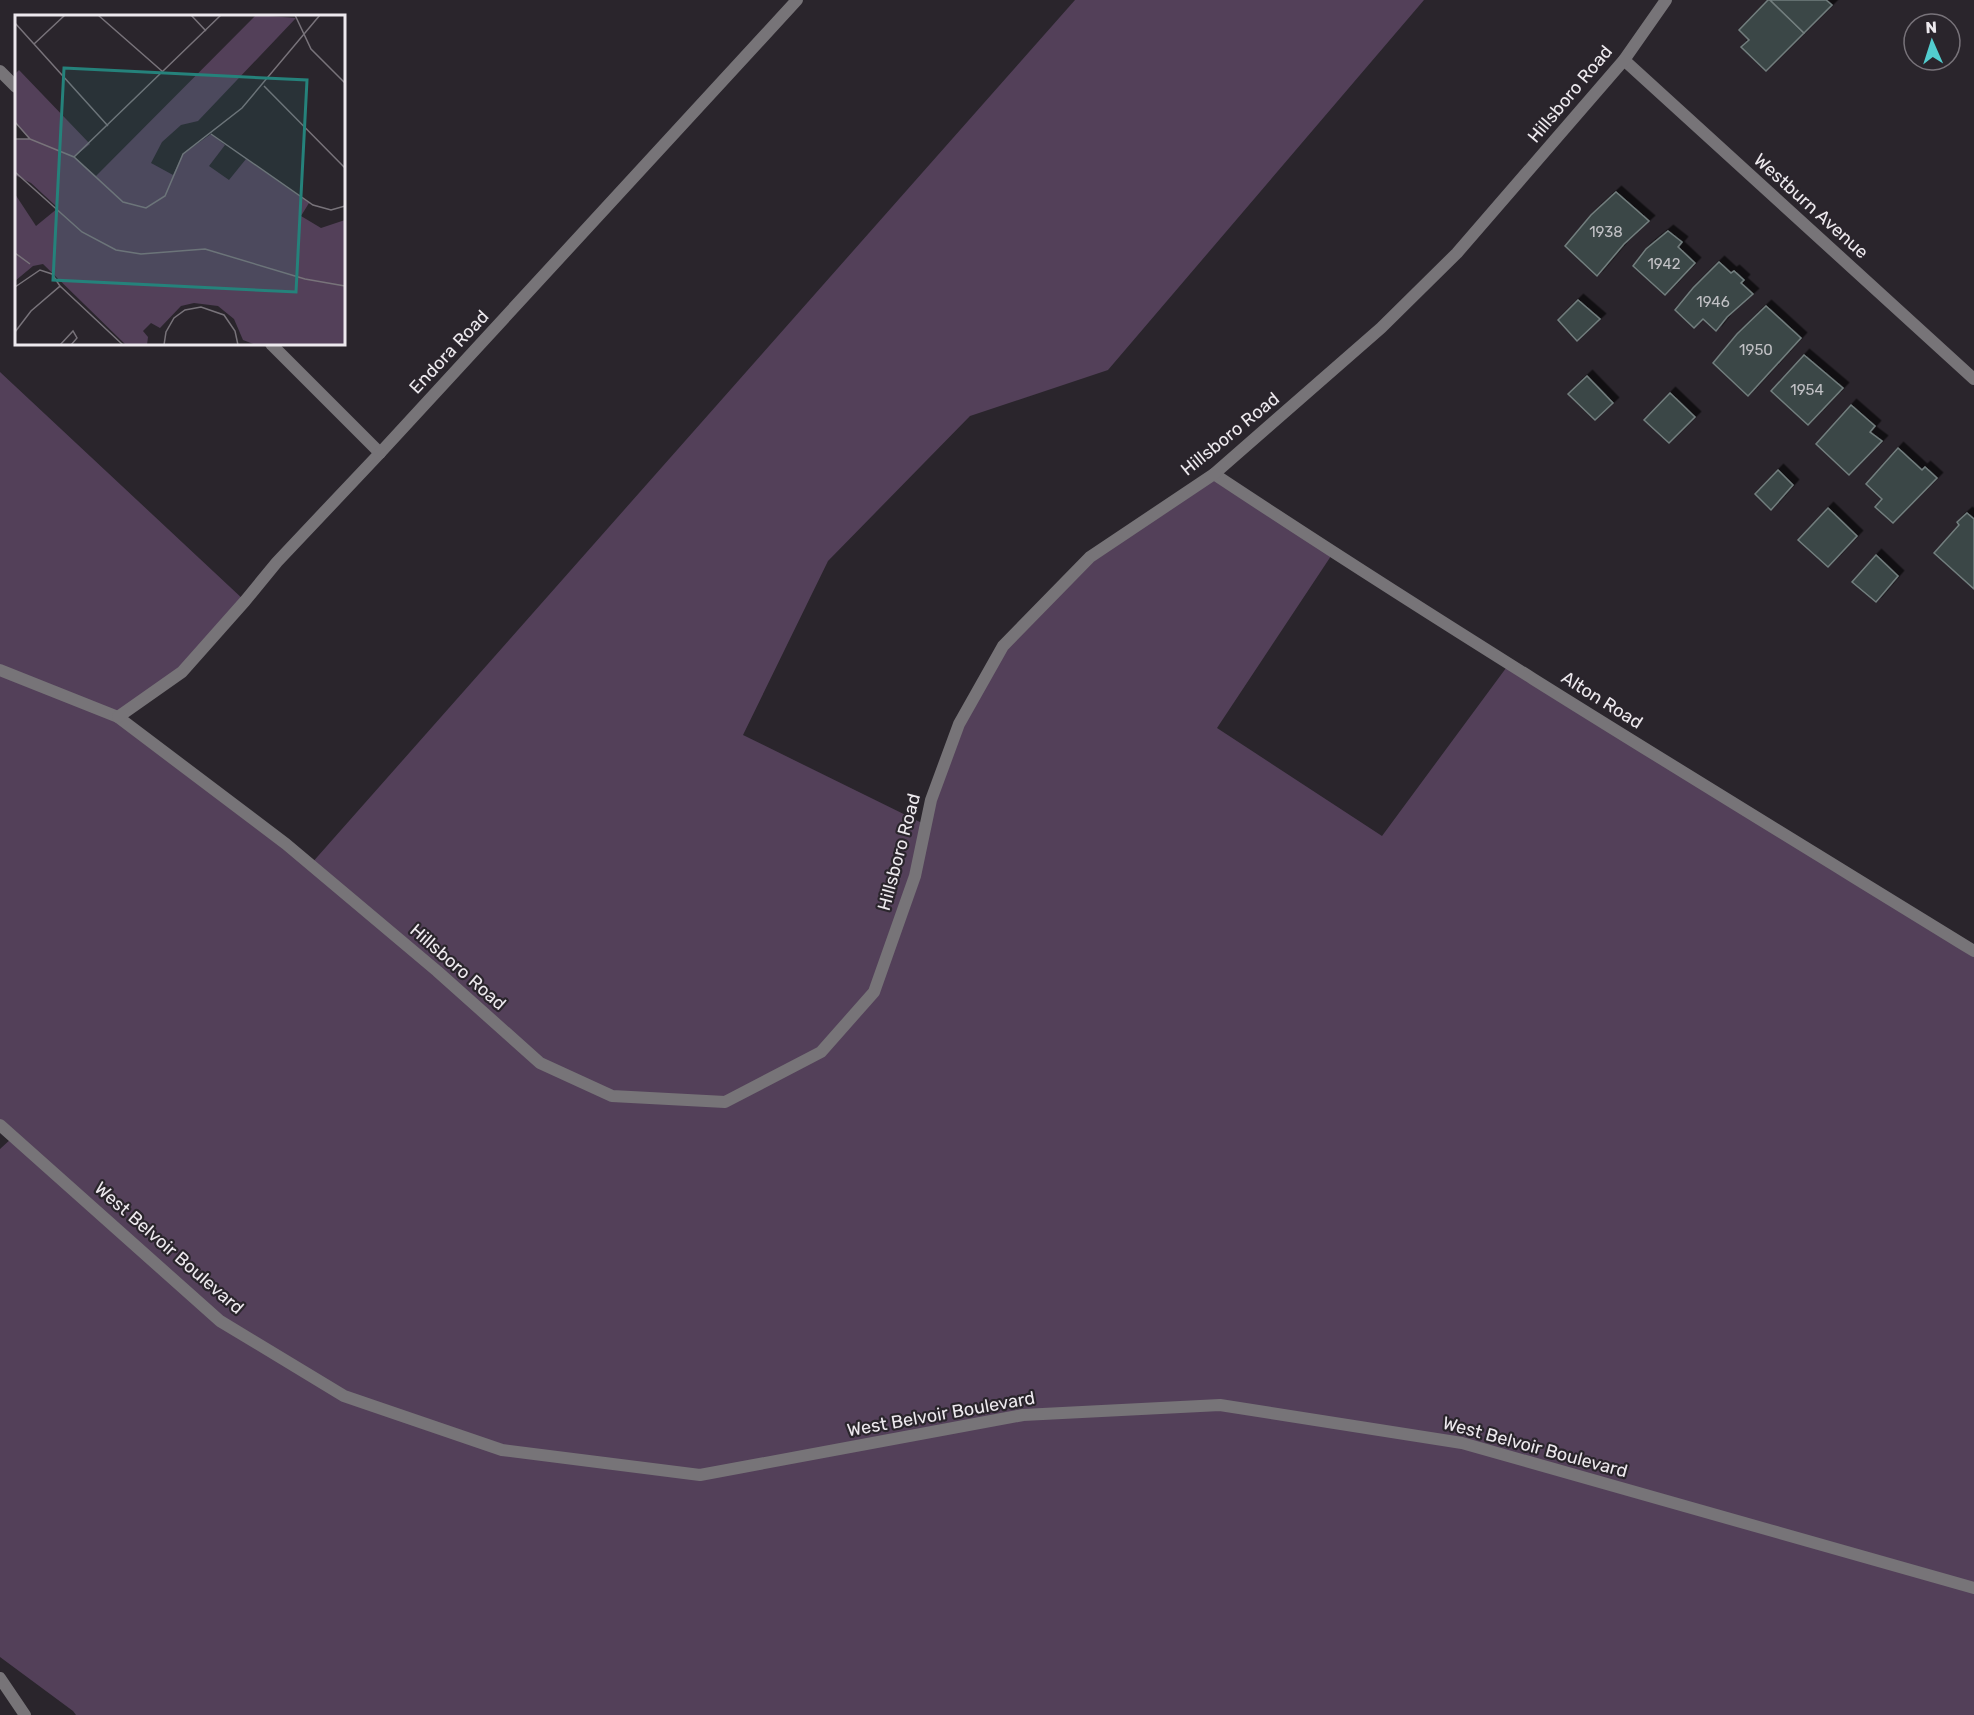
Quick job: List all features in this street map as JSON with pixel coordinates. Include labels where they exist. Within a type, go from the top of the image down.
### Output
[{"type":"street","name":"Endora Road","points":[[118,717],[182,672],[245,602],[277,562],[797,0]]},
{"type":"street","name":"Hillsboro Road","points":[[0,670],[118,717],[286,844],[437,971],[540,1063],[612,1096],[725,1102],[821,1052],[874,992],[915,876],[932,800],[959,724],[1003,646],[1089,557],[1214,474],[1381,328],[1458,253],[1623,60],[1666,0]]},
{"type":"street","name":"Westburn Avenue","points":[[1623,60],[1974,379]]},
{"type":"street","points":[[0,71],[15,86]]},
{"type":"street","points":[[272,345],[380,453]]},
{"type":"street","name":"Alton Road","points":[[1214,474],[1333,553],[1509,664],[1974,951]]},
{"type":"street","name":"West Belvoir Boulevard","points":[[0,1125],[220,1321],[344,1396],[502,1450],[700,1475],[1023,1415],[1220,1405],[1462,1443],[1974,1588]]},
{"type":"street","points":[[0,1678],[25,1715]]},
{"type":"shaded area","points":[[1075,0],[1424,0],[1108,370],[970,416],[828,561],[743,735],[926,825],[959,724],[1003,646],[1090,557],[1214,474],[1333,553],[1217,728],[1382,836],[1509,664],[1974,951],[1974,1715],[76,1715],[0,1657],[0,1149],[13,1137],[0,1126],[0,372],[245,601],[182,672],[118,717],[311,864]]},
{"type":"building","points":[[1768,0],[1804,33],[1766,71],[1741,47],[1749,40],[1739,30]]},
{"type":"building","points":[[1770,0],[1826,0],[1832,5],[1804,33]]},
{"type":"building","points":[[1616,192],[1649,221],[1624,244],[1597,276],[1565,246],[1591,215]]},
{"type":"building","points":[[1668,231],[1682,242],[1678,247],[1695,263],[1665,295],[1633,266],[1646,249]]},
{"type":"building","points":[[1719,262],[1731,273],[1734,271],[1744,280],[1741,283],[1753,294],[1727,317],[1716,331],[1703,319],[1694,328],[1675,310]]},
{"type":"building","points":[[1578,300],[1600,319],[1577,341],[1558,320]]},
{"type":"building","points":[[1766,306],[1801,338],[1748,396],[1713,363],[1737,334]]},
{"type":"building","points":[[1804,355],[1843,388],[1808,425],[1771,391]]},
{"type":"building","points":[[1587,376],[1613,403],[1595,420],[1568,394]]},
{"type":"building","points":[[1670,393],[1695,417],[1669,443],[1644,420]]},
{"type":"building","points":[[1851,405],[1875,426],[1870,432],[1882,441],[1849,475],[1816,444]]},
{"type":"building","points":[[1898,448],[1922,470],[1925,467],[1937,478],[1893,523],[1875,507],[1882,499],[1866,484]]},
{"type":"building","points":[[1778,470],[1793,485],[1771,510],[1755,494]]},
{"type":"building","points":[[1828,508],[1857,536],[1828,567],[1798,540]]},
{"type":"building","points":[[1967,513],[1974,519],[1974,589],[1934,553],[1959,525],[1957,522]]},
{"type":"building","points":[[1876,555],[1898,576],[1876,602],[1852,582]]}]
